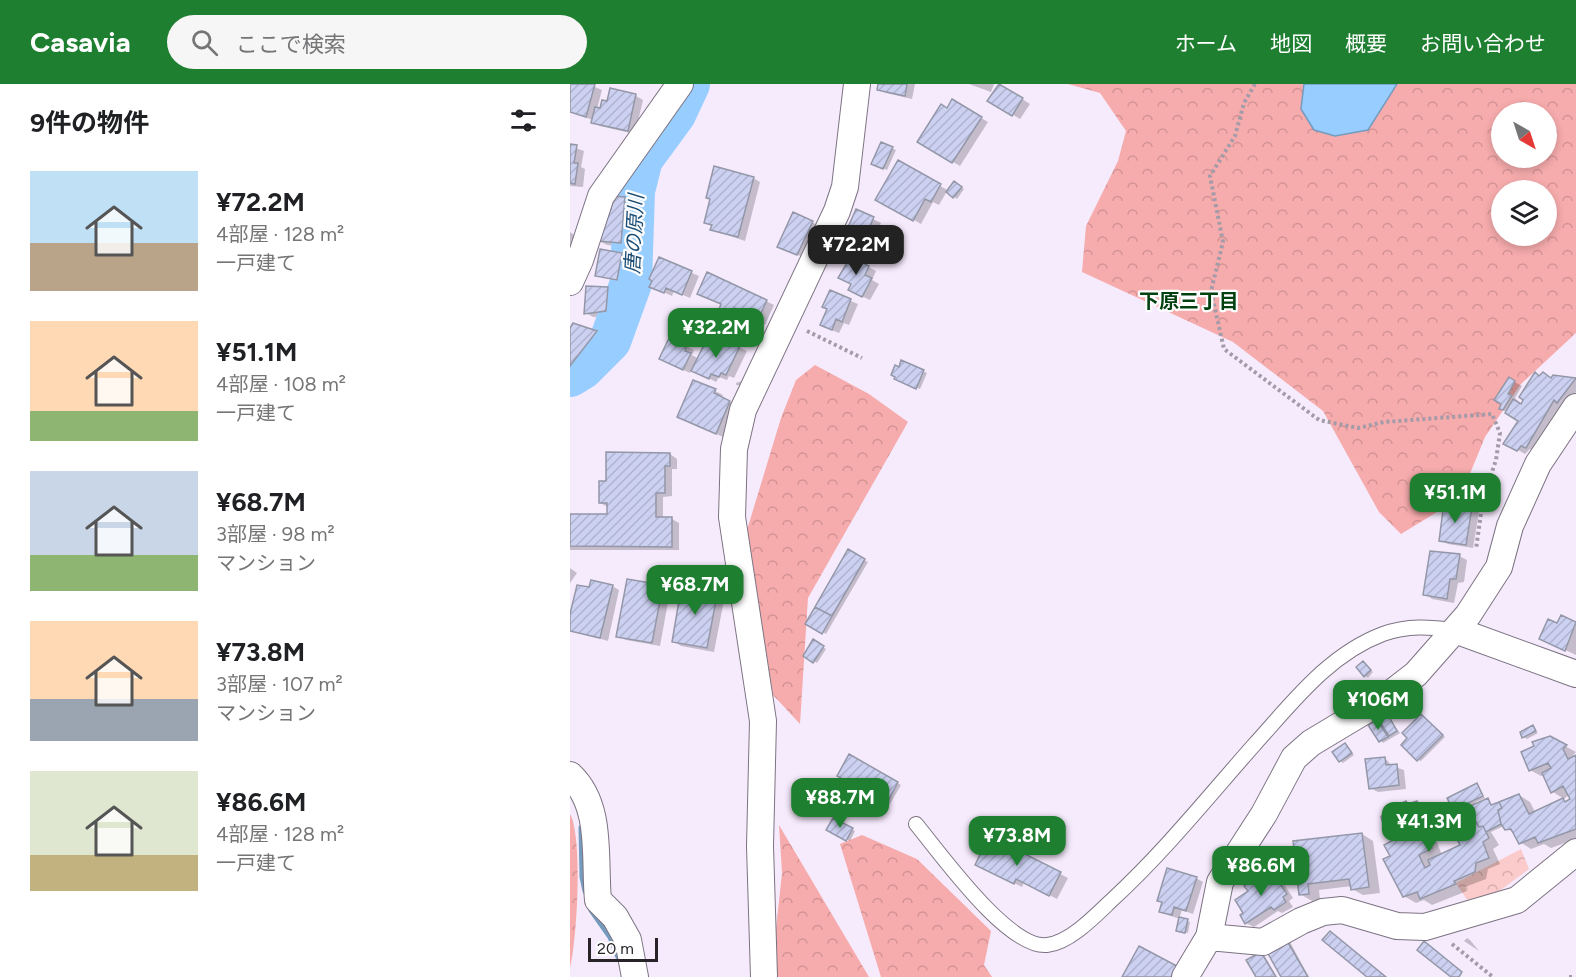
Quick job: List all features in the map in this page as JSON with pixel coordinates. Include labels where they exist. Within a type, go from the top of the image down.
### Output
[{"type":"street","points":[[570,282],[580,260],[601,196],[680,84]]},
{"type":"street","points":[[764,977],[760,846],[763,721],[732,517],[734,448],[743,410],[837,211],[845,187],[857,84]]},
{"type":"street","points":[[1185,977],[1209,937],[1220,882],[1264,814],[1294,758],[1311,742],[1381,701],[1416,674],[1468,615],[1499,567],[1510,526],[1538,464],[1576,407]]},
{"type":"street","points":[[1455,630],[1576,674]]},
{"type":"street","points":[[570,775],[588,798],[594,818],[598,900],[615,917],[628,940],[635,977]]},
{"type":"street","points":[[1209,937],[1263,942],[1323,912],[1342,910],[1397,926],[1432,925],[1504,894],[1531,890],[1576,852]]},
{"type":"lane","points":[[916,825],[987,911],[1026,940],[1047,945],[1082,929],[1136,878],[1305,688],[1344,655],[1384,634],[1419,626],[1455,630]]},
{"type":"path","points":[[1255,84],[1244,103],[1235,136],[1210,176],[1223,242],[1211,291],[1224,349],[1250,366],[1319,420],[1358,428],[1384,422],[1492,414],[1500,433],[1496,460],[1483,499],[1476,553]]},
{"type":"path","points":[[784,320],[862,358]]},
{"type":"path","points":[[1432,925],[1493,977]]},
{"type":"green space","points":[[1068,84],[1304,84],[1302,109],[1368,130],[1397,84],[1576,84],[1576,333],[1521,384],[1485,437],[1460,498],[1401,534],[1379,512],[1323,411],[1233,342],[1082,272],[1086,226],[1118,161],[1126,131],[1100,93]]},
{"type":"green space","points":[[815,365],[869,394],[908,422],[808,598],[800,724],[773,695],[747,530],[781,418],[796,380]]},
{"type":"green space","points":[[570,814],[576,844],[578,889],[570,968]]},
{"type":"green space","points":[[779,825],[869,977],[777,977],[774,947],[782,873]]},
{"type":"green space","points":[[862,835],[917,859],[991,931],[984,965],[992,977],[881,977],[840,844]]},
{"type":"green space","points":[[1521,849],[1529,869],[1498,892],[1467,900],[1456,883]]},
{"type":"water","points":[[1304,84],[1397,84],[1368,130],[1335,136],[1314,130],[1301,109]]},
{"type":"building","points":[[570,84],[595,84],[586,117],[570,112]]},
{"type":"building","points":[[878,84],[907,84],[905,96],[877,90]]},
{"type":"building","points":[[999,84],[1023,98],[1012,116],[987,101]]},
{"type":"building","points":[[610,88],[636,94],[628,131],[591,123],[595,107],[600,108],[602,100],[607,101]]},
{"type":"building","points":[[952,99],[982,117],[952,163],[917,142],[941,104],[947,108]]},
{"type":"building","points":[[881,142],[893,147],[883,169],[871,164]]},
{"type":"building","points":[[570,144],[577,145],[574,163],[578,163],[575,184],[570,183]]},
{"type":"building","points":[[898,160],[941,184],[931,202],[925,199],[913,221],[875,200]]},
{"type":"building","points":[[714,166],[754,177],[738,237],[710,230],[712,225],[704,223],[710,199],[706,198]]},
{"type":"building","points":[[954,181],[962,187],[953,198],[946,192]]},
{"type":"building","points":[[613,196],[625,197],[621,243],[598,241],[599,225],[605,225],[607,208],[611,209]]},
{"type":"building","points":[[856,209],[874,217],[860,249],[842,241]]},
{"type":"building","points":[[793,212],[813,221],[797,255],[777,247]]},
{"type":"building","points":[[600,249],[622,253],[617,280],[595,276]]},
{"type":"building","points":[[851,256],[869,266],[865,275],[872,278],[862,297],[848,290],[851,284],[838,278]]},
{"type":"building","points":[[659,257],[692,271],[682,295],[666,288],[664,293],[649,287],[652,281],[649,279]]},
{"type":"building","points":[[707,272],[767,300],[757,322],[737,313],[739,310],[734,308],[731,314],[719,309],[721,304],[697,294]]},
{"type":"building","points":[[586,286],[608,287],[606,311],[584,314]]},
{"type":"building","points":[[830,290],[851,299],[842,322],[836,319],[832,330],[820,325],[827,309],[822,307]]},
{"type":"building","points":[[573,323],[597,331],[570,366],[570,328]]},
{"type":"building","points":[[670,336],[687,344],[685,351],[691,353],[683,370],[659,359]]},
{"type":"building","points":[[721,337],[740,346],[726,375],[721,373],[719,377],[711,374],[709,379],[691,371],[705,343],[716,348]]},
{"type":"building","points":[[901,360],[924,370],[916,389],[894,379],[895,377],[891,375],[895,365],[899,367]]},
{"type":"building","points":[[1535,372],[1539,376],[1543,372],[1551,378],[1553,375],[1576,378],[1557,403],[1554,400],[1526,448],[1521,446],[1517,451],[1503,444],[1518,421],[1505,413],[1513,399],[1521,404],[1523,400],[1519,397]]},
{"type":"building","points":[[1509,377],[1515,381],[1508,394],[1512,395],[1503,410],[1499,409],[1501,404],[1494,400]]},
{"type":"building","points":[[693,380],[716,389],[714,393],[730,401],[716,434],[677,417]]},
{"type":"building","points":[[606,452],[670,453],[670,466],[665,466],[665,493],[656,493],[656,517],[672,517],[672,547],[570,546],[570,514],[607,514],[607,503],[599,503],[599,481],[606,481]]},
{"type":"building","points":[[1444,502],[1472,507],[1466,545],[1439,541]]},
{"type":"building","points":[[848,549],[865,559],[832,616],[815,607]]},
{"type":"building","points":[[1430,551],[1460,554],[1456,579],[1450,579],[1447,599],[1423,595]]},
{"type":"building","points":[[627,579],[663,585],[652,643],[616,637]]},
{"type":"building","points":[[591,580],[613,585],[600,638],[570,631],[570,614],[577,585],[589,587]]},
{"type":"building","points":[[682,583],[718,590],[707,648],[672,642]]},
{"type":"building","points":[[815,607],[832,616],[822,634],[805,624]]},
{"type":"building","points":[[1561,615],[1576,622],[1565,651],[1539,639],[1548,619],[1557,623]]},
{"type":"building","points":[[813,639],[824,646],[813,663],[803,656]]},
{"type":"building","points":[[1363,661],[1371,670],[1364,677],[1356,667]]},
{"type":"building","points":[[1387,713],[1397,731],[1389,736],[1378,719]]},
{"type":"building","points":[[1421,714],[1443,735],[1417,761],[1401,745],[1407,738],[1402,733]]},
{"type":"building","points":[[1377,720],[1388,737],[1379,742],[1368,725]]},
{"type":"building","points":[[1533,725],[1536,731],[1522,738],[1520,732]]},
{"type":"building","points":[[1550,736],[1567,745],[1563,749],[1568,759],[1576,755],[1576,829],[1538,843],[1535,837],[1519,844],[1511,829],[1505,830],[1501,824],[1498,810],[1502,808],[1499,802],[1519,794],[1529,814],[1563,798],[1565,802],[1570,799],[1563,786],[1551,793],[1542,773],[1551,768],[1548,763],[1529,771],[1521,752],[1534,746],[1532,742]]},
{"type":"building","points":[[1345,743],[1352,753],[1339,762],[1332,752]]},
{"type":"building","points":[[849,754],[898,782],[887,803],[837,776]]},
{"type":"building","points":[[1385,757],[1386,765],[1397,764],[1399,785],[1369,789],[1365,759]]},
{"type":"building","points":[[1477,783],[1483,796],[1453,810],[1447,798]]},
{"type":"building","points":[[1488,798],[1491,805],[1499,802],[1502,808],[1498,810],[1501,824],[1486,832],[1483,826],[1479,827],[1468,807]]},
{"type":"building","points":[[1406,801],[1408,804],[1417,801],[1425,818],[1409,826],[1412,831],[1422,827],[1432,848],[1419,855],[1425,868],[1430,865],[1428,860],[1460,845],[1451,828],[1472,816],[1479,827],[1483,826],[1489,838],[1483,842],[1489,858],[1476,863],[1475,872],[1454,881],[1456,884],[1420,899],[1417,892],[1403,897],[1383,859],[1390,856],[1384,845],[1395,839],[1389,826],[1384,828],[1381,817],[1385,811]]},
{"type":"building","points":[[833,818],[853,828],[846,841],[826,830]]},
{"type":"building","points":[[1362,833],[1369,887],[1351,890],[1349,879],[1308,884],[1309,894],[1299,895],[1293,841]]},
{"type":"building","points":[[989,836],[1061,872],[1049,896],[1016,879],[1014,884],[975,865]]},
{"type":"building","points":[[1280,849],[1283,864],[1270,867],[1266,852]]},
{"type":"building","points":[[1167,868],[1197,877],[1186,911],[1174,907],[1172,915],[1159,912],[1162,902],[1157,901]]},
{"type":"building","points":[[1267,871],[1271,878],[1274,875],[1287,894],[1283,897],[1286,902],[1274,910],[1271,907],[1245,924],[1240,915],[1243,913],[1235,900],[1248,891],[1244,886]]},
{"type":"building","points":[[1179,917],[1188,919],[1185,933],[1176,931]]},
{"type":"building","points":[[1330,931],[1386,977],[1367,977],[1322,940]]},
{"type":"building","points":[[1286,939],[1308,977],[1281,977],[1266,950]]},
{"type":"building","points":[[1424,941],[1462,972],[1459,977],[1451,977],[1417,950]]},
{"type":"building","points":[[1139,946],[1177,966],[1171,977],[1122,977]]},
{"type":"building","points":[[1261,952],[1276,977],[1256,977],[1246,960]]},
{"type":"waterway","name":"唐の原川","points":[[570,376],[583,368],[610,341],[631,283],[634,191],[642,159],[675,114],[689,84]]},
{"type":"waterway","points":[[582,828],[583,877],[586,891]]},
{"type":"waterway","points":[[592,910],[611,937],[619,957]]},
{"type":"district","name":"下原三丁目","points":[[1189,301]]}]
